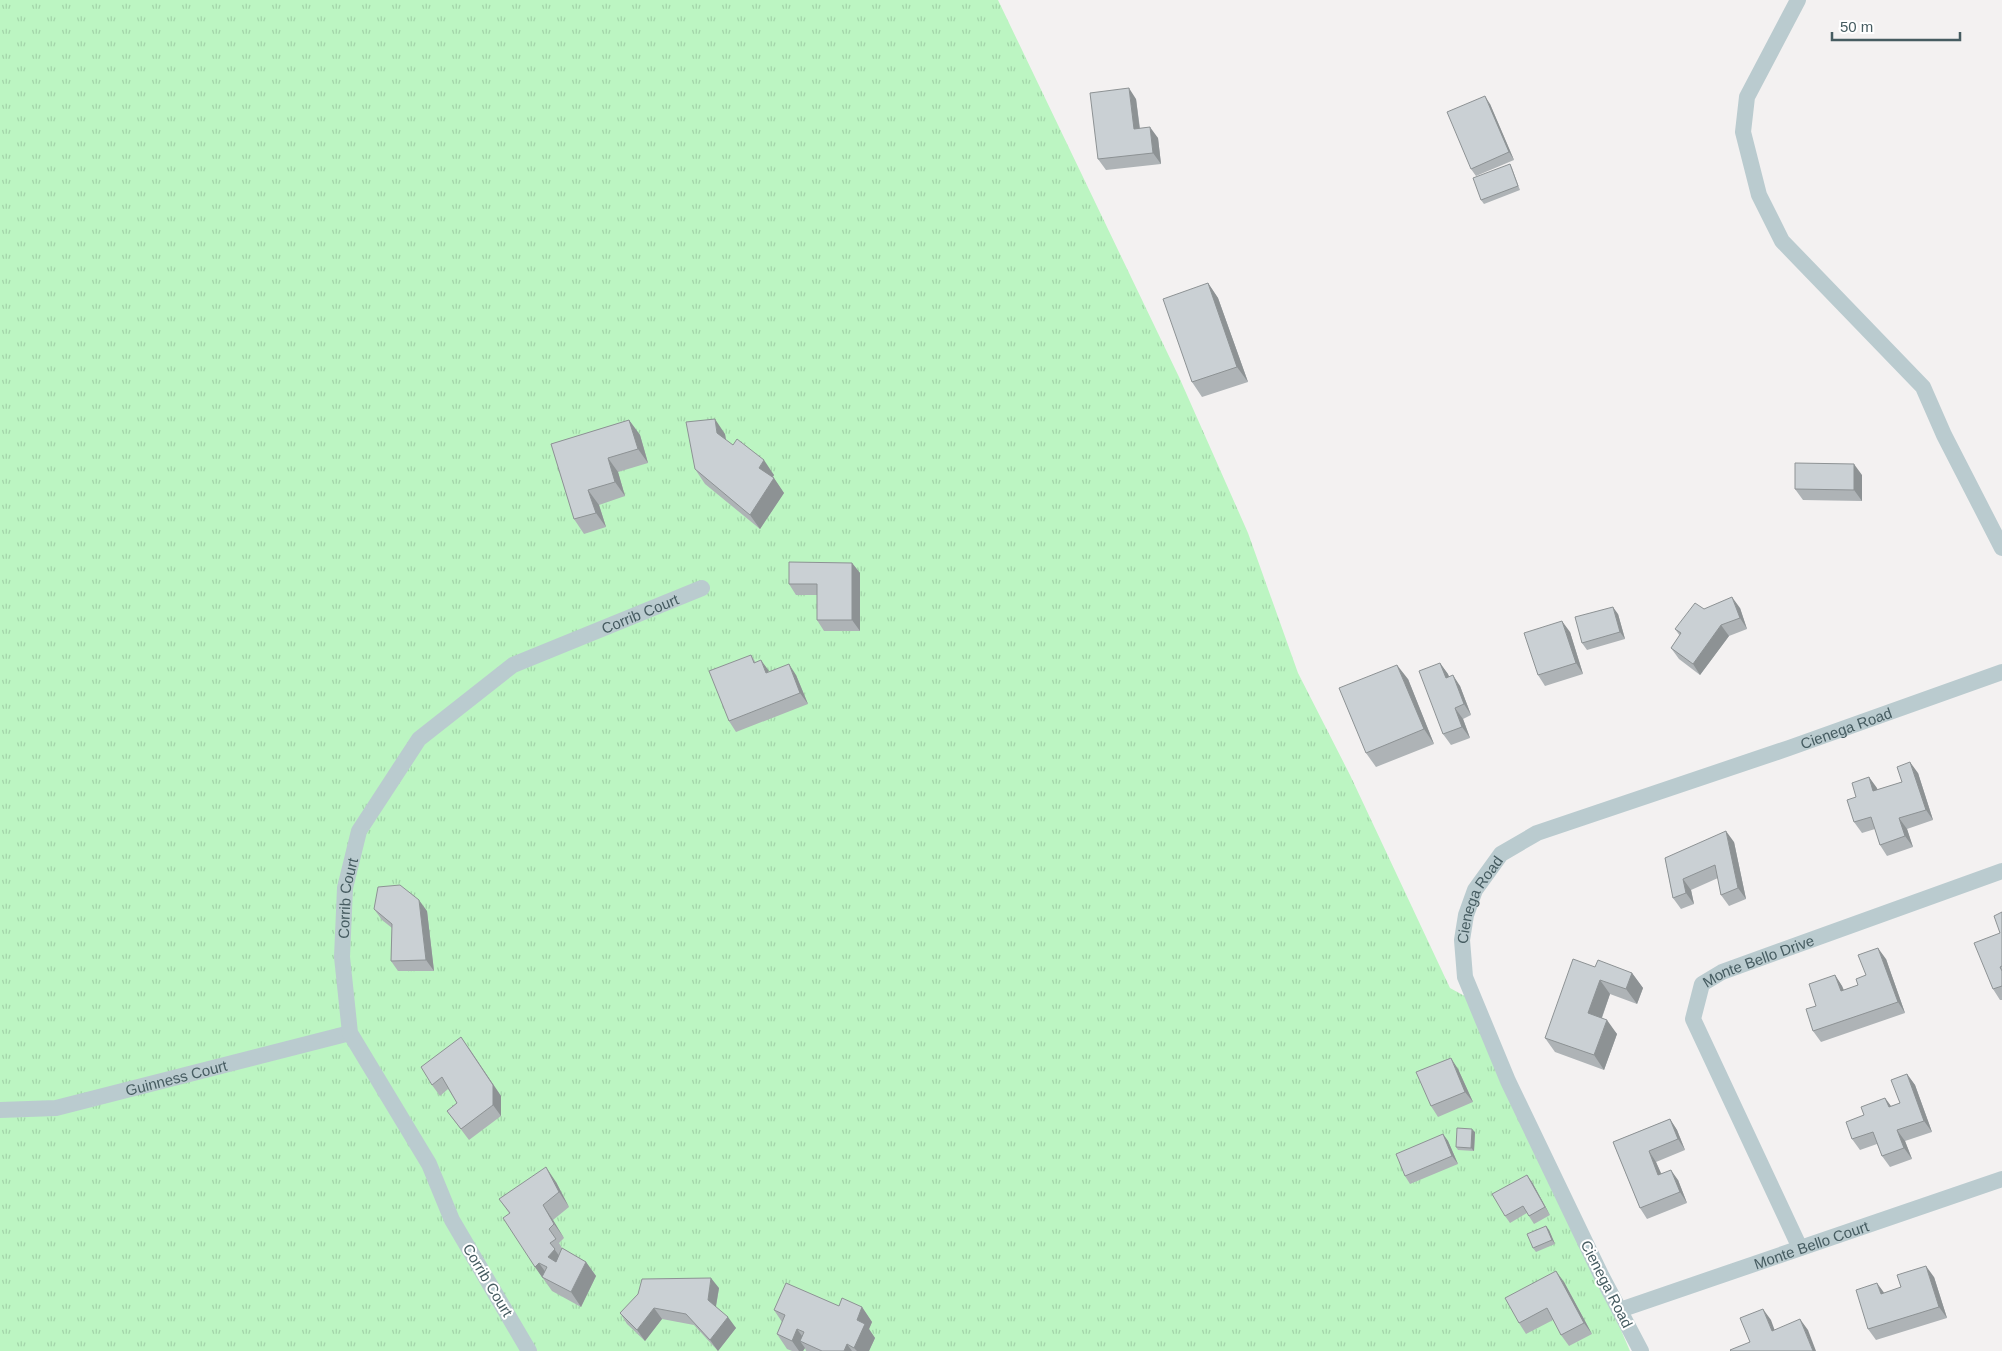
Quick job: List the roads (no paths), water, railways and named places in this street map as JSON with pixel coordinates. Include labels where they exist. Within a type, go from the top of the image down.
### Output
[{"type":"street","points":[[1798,0],[1747,96],[1742,132],[1759,195],[1782,241],[1923,387],[1944,435],[2002,548]]},
{"type":"street","name":"Corrib Court","points":[[529,1351],[490,1281],[452,1220],[428,1164],[350,1033],[342,957],[347,879],[359,831],[419,740],[512,665],[702,588]]},
{"type":"street","name":"Cienega Road","points":[[1641,1351],[1508,1081],[1471,995],[1466,977],[1462,940],[1466,915],[1475,890],[1501,854],[1537,833],[1789,748],[2002,672]]},
{"type":"street","name":"Monte Bello Drive","points":[[1800,1248],[1693,1019],[1702,984],[1722,972],[2002,871]]},
{"type":"street","name":"Guinness Court","points":[[0,1110],[56,1108],[350,1033]]},
{"type":"street","name":"Monte Bello Court","points":[[1620,1310],[2002,1179]]}]
